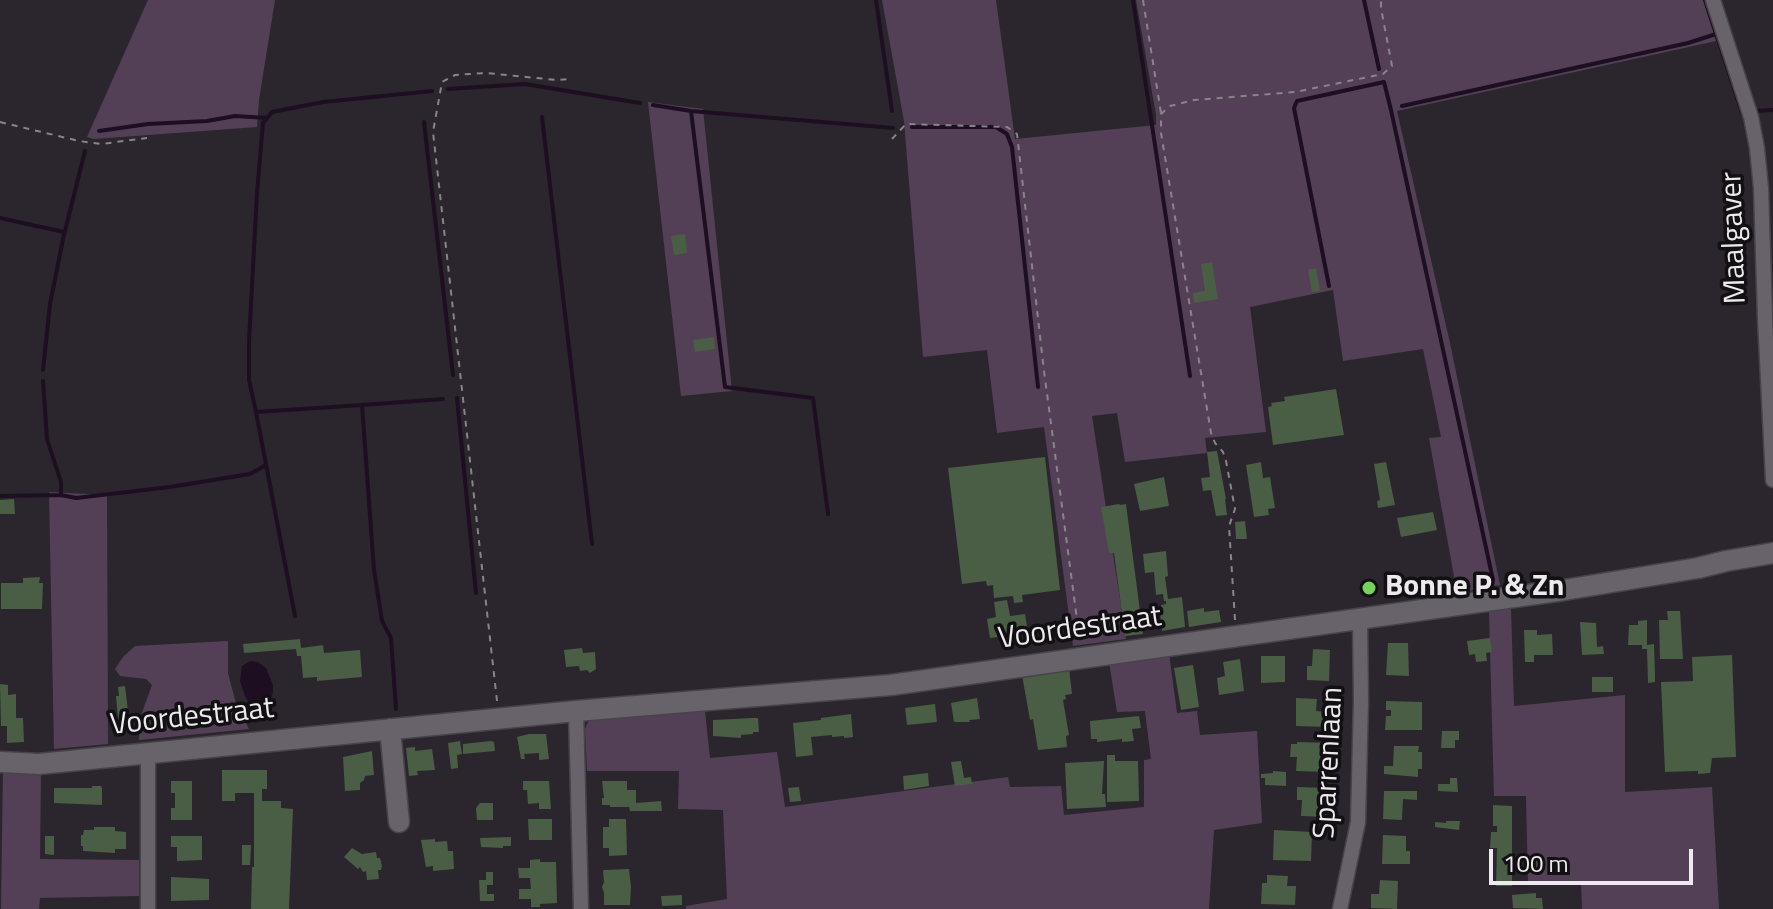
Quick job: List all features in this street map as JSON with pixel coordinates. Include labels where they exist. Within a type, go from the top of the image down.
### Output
[{"type":"street","name":"Maalgaver","points":[[1713,0],[1751,117],[1757,148],[1773,480]]},
{"type":"street","name":"Voordestraat","points":[[0,762],[39,764],[499,718],[891,685],[1564,590],[1773,553]]},
{"type":"street","name":"Sparrenlaan","points":[[1340,909],[1358,822],[1360,620]]},
{"type":"street","points":[[576,711],[581,909]]},
{"type":"street","points":[[390,729],[399,822]]},
{"type":"street","points":[[148,753],[148,909]]},
{"type":"path","points":[[1143,0],[1161,114],[1161,133],[1211,433],[1226,461],[1235,509],[1229,526],[1237,637]]},
{"type":"path","points":[[1161,114],[1170,106],[1194,100],[1295,92],[1383,74],[1392,66],[1381,0]]},
{"type":"path","points":[[499,718],[433,132],[442,82],[455,75],[486,73],[569,79]]},
{"type":"path","points":[[0,122],[101,144],[147,138]]},
{"type":"path","points":[[892,139],[906,124],[1007,127],[1017,134],[1082,659]]},
{"type":"shaded area","points":[[148,0],[275,0],[257,127],[94,139],[87,137]]},
{"type":"shaded area","points":[[882,0],[996,0],[1015,139],[1156,125],[1136,0],[1703,0],[1716,41],[1397,111],[1450,343],[1500,585],[1457,593],[1429,438],[1441,437],[1423,349],[1343,361],[1333,290],[1250,307],[1266,432],[1205,438],[1207,453],[1125,462],[1117,413],[1092,416],[1126,639],[1073,646],[1044,427],[997,433],[987,350],[923,357],[904,121]]},
{"type":"shaded area","points":[[648,102],[703,109],[732,391],[681,396]]},
{"type":"shaded area","points":[[49,492],[107,495],[108,744],[54,749]]},
{"type":"shaded area","points":[[1511,608],[1514,706],[1625,695],[1625,792],[1712,787],[1719,909],[1582,909],[1581,883],[1528,883],[1526,796],[1494,796],[1489,612]]},
{"type":"shaded area","points":[[228,641],[228,673],[236,704],[249,729],[139,740],[140,718],[152,685],[146,679],[120,676],[115,669],[123,657],[135,646]]},
{"type":"shaded area","points":[[1169,653],[1177,713],[1197,711],[1200,735],[1257,731],[1262,823],[1214,830],[1209,909],[686,909],[686,906],[727,899],[723,810],[678,809],[679,771],[587,771],[585,729],[588,722],[597,717],[705,711],[710,758],[777,752],[785,807],[1008,777],[1010,787],[1061,786],[1064,815],[1144,807],[1144,760],[1151,759],[1145,711],[1117,712],[1109,662]]},
{"type":"shaded area","points":[[250,661],[266,668],[273,685],[270,704],[260,713],[254,711],[240,681],[242,666]]},
{"type":"shaded area","points":[[3,768],[41,768],[40,859],[139,860],[139,896],[40,898],[39,909],[1,909]]},
{"type":"building","points":[[685,234],[687,253],[674,255],[671,236]]},
{"type":"building","points":[[1212,262],[1218,299],[1194,303],[1193,293],[1205,291],[1201,264]]},
{"type":"building","points":[[1316,268],[1320,291],[1312,292],[1308,270]]},
{"type":"building","points":[[714,337],[715,349],[695,352],[693,340]]},
{"type":"building","points":[[1336,389],[1344,435],[1273,445],[1268,407],[1272,406],[1271,403],[1285,401],[1284,397]]},
{"type":"building","points":[[1217,451],[1227,515],[1216,516],[1211,490],[1203,491],[1201,478],[1210,477],[1207,452]]},
{"type":"building","points":[[1045,457],[1060,590],[1022,595],[1023,602],[1014,603],[1013,596],[994,598],[993,585],[987,586],[986,581],[962,584],[948,468]]},
{"type":"building","points":[[1261,462],[1263,478],[1270,477],[1275,508],[1268,509],[1269,515],[1254,517],[1246,465]]},
{"type":"building","points":[[1386,462],[1395,505],[1378,508],[1377,501],[1380,500],[1374,464]]},
{"type":"building","points":[[1164,477],[1169,506],[1140,511],[1134,484]]},
{"type":"building","points":[[14,499],[15,514],[0,514],[0,500]]},
{"type":"building","points":[[1126,504],[1143,634],[1125,636],[1114,553],[1109,553],[1101,507]]},
{"type":"building","points":[[1433,512],[1437,530],[1401,537],[1397,518]]},
{"type":"building","points":[[1245,521],[1247,539],[1236,539],[1235,522]]},
{"type":"building","points":[[1166,551],[1168,599],[1182,597],[1185,627],[1162,631],[1161,605],[1166,601],[1163,594],[1156,595],[1154,572],[1145,573],[1143,554]]},
{"type":"building","points":[[40,577],[39,583],[43,583],[42,609],[1,609],[1,583],[23,583],[23,578]]},
{"type":"building","points":[[1007,600],[1010,616],[1025,614],[1028,633],[990,638],[987,619],[996,617],[994,602]]},
{"type":"building","points":[[1204,608],[1204,612],[1219,610],[1221,622],[1189,627],[1187,611]]},
{"type":"building","points":[[1667,611],[1680,611],[1683,659],[1660,659],[1659,620],[1668,620]]},
{"type":"building","points":[[1647,620],[1647,645],[1654,644],[1655,674],[1655,682],[1648,683],[1647,649],[1642,649],[1642,645],[1628,645],[1629,625],[1638,625],[1638,621]]},
{"type":"building","points":[[1580,622],[1596,623],[1597,647],[1603,646],[1604,654],[1582,655]]},
{"type":"building","points":[[1524,630],[1537,630],[1537,635],[1552,634],[1553,655],[1534,655],[1534,662],[1525,662]]},
{"type":"building","points":[[1490,638],[1492,652],[1486,653],[1487,661],[1476,662],[1475,654],[1469,655],[1467,641]]},
{"type":"building","points":[[300,639],[301,648],[323,645],[324,653],[360,650],[362,677],[317,681],[317,677],[303,678],[301,656],[297,656],[296,649],[244,653],[243,644]]},
{"type":"building","points":[[1388,643],[1408,643],[1409,676],[1386,675]]},
{"type":"building","points":[[582,648],[583,653],[595,652],[596,669],[590,673],[580,671],[579,666],[566,667],[564,650]]},
{"type":"building","points":[[1313,649],[1330,650],[1329,681],[1307,680],[1307,666],[1312,666]]},
{"type":"building","points":[[1732,655],[1736,757],[1712,758],[1710,773],[1665,772],[1661,682],[1693,681],[1692,657]]},
{"type":"building","points":[[1261,656],[1285,656],[1285,682],[1261,683]]},
{"type":"building","points":[[1240,659],[1244,691],[1219,695],[1217,678],[1225,676],[1223,662]]},
{"type":"building","points":[[1193,665],[1199,707],[1181,710],[1174,668]]},
{"type":"building","points":[[1069,668],[1072,694],[1065,695],[1066,699],[1063,700],[1069,735],[1066,736],[1067,747],[1038,750],[1022,675]]},
{"type":"building","points":[[1592,677],[1613,677],[1613,692],[1592,692]]},
{"type":"building","points":[[0,684],[8,685],[8,695],[16,694],[16,718],[23,718],[24,742],[7,743],[7,726],[1,726]]},
{"type":"building","points":[[125,686],[130,728],[119,729],[116,696],[119,696],[118,687]]},
{"type":"building","points":[[977,698],[980,719],[954,722],[951,703]]},
{"type":"building","points":[[1296,698],[1317,699],[1316,711],[1328,712],[1327,727],[1296,726]]},
{"type":"building","points":[[1386,701],[1422,702],[1422,730],[1385,730],[1386,716],[1391,716],[1391,710],[1386,710]]},
{"type":"building","points":[[935,704],[937,722],[907,725],[905,708]]},
{"type":"building","points":[[851,714],[853,737],[811,737],[813,755],[796,757],[793,723]]},
{"type":"building","points":[[1139,716],[1141,728],[1132,729],[1134,741],[1097,742],[1097,739],[1091,739],[1090,721]]},
{"type":"building","points":[[758,718],[759,732],[741,735],[741,738],[713,736],[713,720]]},
{"type":"building","points":[[1442,731],[1459,731],[1455,748],[1441,748]]},
{"type":"building","points":[[546,734],[549,759],[539,760],[539,753],[524,754],[525,759],[521,759],[517,737]]},
{"type":"building","points":[[460,741],[462,754],[457,755],[458,768],[451,769],[448,743]]},
{"type":"building","points":[[494,742],[495,751],[463,754],[463,744]]},
{"type":"building","points":[[1329,743],[1327,772],[1296,771],[1297,757],[1290,757],[1291,744]]},
{"type":"building","points":[[1394,746],[1419,746],[1422,769],[1418,769],[1418,777],[1384,774],[1384,766],[1393,766]]},
{"type":"building","points":[[415,747],[415,751],[432,749],[435,770],[417,771],[418,775],[409,776],[406,748]]},
{"type":"building","points":[[372,751],[374,775],[365,776],[360,790],[345,791],[343,757]]},
{"type":"building","points":[[1107,755],[1115,755],[1115,761],[1138,761],[1139,801],[1107,802]]},
{"type":"building","points":[[961,761],[964,778],[971,777],[972,784],[955,786],[951,762]]},
{"type":"building","points":[[1104,761],[1102,794],[1105,794],[1106,807],[1067,809],[1065,763]]},
{"type":"building","points":[[222,770],[267,770],[267,789],[262,789],[262,801],[281,801],[281,808],[293,809],[289,909],[251,909],[254,793],[235,793],[235,801],[222,801]]},
{"type":"building","points":[[1286,772],[1286,786],[1265,785],[1261,774]]},
{"type":"building","points":[[928,773],[929,786],[904,790],[903,776]]},
{"type":"building","points":[[1450,778],[1457,778],[1458,792],[1438,791],[1438,784],[1450,784]]},
{"type":"building","points":[[171,781],[192,781],[192,820],[171,820],[175,793],[171,793]]},
{"type":"building","points":[[523,781],[549,781],[551,809],[539,809],[539,803],[528,804]]},
{"type":"building","points":[[602,781],[627,781],[627,790],[636,790],[636,803],[661,801],[662,811],[630,811],[629,807],[602,805]]},
{"type":"building","points":[[101,786],[102,805],[54,803],[54,788]]},
{"type":"building","points":[[799,787],[801,801],[790,802],[788,788]]},
{"type":"building","points":[[1297,787],[1327,788],[1326,817],[1301,816],[1302,800],[1297,800]]},
{"type":"building","points":[[1384,791],[1417,791],[1417,800],[1403,799],[1402,820],[1383,819]]},
{"type":"building","points":[[480,803],[493,803],[493,820],[477,820],[476,808]]},
{"type":"building","points":[[1493,805],[1512,806],[1512,886],[1496,886],[1497,848],[1490,848],[1491,832],[1497,832],[1497,826],[1493,826]]},
{"type":"building","points":[[528,819],[552,819],[552,840],[529,840]]},
{"type":"building","points":[[609,819],[626,819],[627,855],[609,856],[609,848],[603,848],[603,827],[609,827]]},
{"type":"building","points":[[1460,821],[1459,830],[1435,827],[1435,822]]},
{"type":"building","points":[[94,827],[115,827],[115,831],[126,832],[126,849],[115,849],[115,853],[83,851],[81,835],[84,830],[94,830]]},
{"type":"building","points":[[1274,830],[1312,832],[1311,861],[1273,860]]},
{"type":"building","points":[[1383,835],[1406,836],[1410,864],[1382,864]]},
{"type":"building","points":[[45,836],[54,836],[54,855],[45,854]]},
{"type":"building","points":[[171,836],[202,836],[202,860],[177,861],[177,847],[171,847]]},
{"type":"building","points":[[511,837],[511,846],[481,847],[480,838]]},
{"type":"building","points":[[435,839],[435,842],[447,841],[448,851],[453,851],[454,869],[433,871],[433,866],[426,867],[421,840]]},
{"type":"building","points":[[242,845],[251,845],[250,865],[242,865]]},
{"type":"building","points":[[352,848],[362,854],[376,852],[382,866],[378,870],[379,879],[367,880],[366,871],[363,872],[360,867],[358,869],[344,857]]},
{"type":"building","points":[[540,859],[540,862],[556,862],[557,903],[531,907],[531,899],[519,899],[519,889],[531,889],[530,878],[519,878],[518,868],[530,868],[530,860]]},
{"type":"building","points":[[629,869],[630,905],[604,905],[603,870]]},
{"type":"building","points":[[486,872],[493,872],[493,885],[487,885],[487,894],[494,894],[494,901],[480,901],[479,880],[486,880]]},
{"type":"building","points":[[1267,875],[1288,876],[1287,886],[1296,886],[1295,905],[1261,904],[1262,883],[1267,883]]},
{"type":"building","points":[[171,877],[209,879],[209,900],[171,901]]},
{"type":"building","points":[[1380,880],[1398,881],[1397,909],[1371,908],[1371,894],[1379,894]]},
{"type":"building","points":[[1536,893],[1536,898],[1542,898],[1543,909],[1513,908],[1512,895]]},
{"type":"building","points":[[682,895],[682,905],[662,906],[661,896]]},
{"type":"waterway","points":[[876,0],[892,111]]},
{"type":"waterway","points":[[1133,0],[1190,376]]},
{"type":"waterway","points":[[1364,0],[1379,69]]},
{"type":"waterway","points":[[1705,0],[1742,113]]},
{"type":"waterway","points":[[1402,106],[1688,43],[1716,34]]},
{"type":"waterway","points":[[1329,286],[1294,108],[1297,101],[1384,82],[1493,580]]},
{"type":"waterway","points":[[448,89],[525,84],[640,103]]},
{"type":"waterway","points":[[396,709],[391,638],[382,621],[374,570],[362,405],[256,412],[249,380],[249,341],[257,193],[263,123],[272,112],[323,102],[432,91]]},
{"type":"waterway","points":[[653,105],[893,128]]},
{"type":"waterway","points":[[1754,111],[1773,110]]},
{"type":"waterway","points":[[691,111],[725,387],[813,398],[828,514]]},
{"type":"waterway","points":[[99,131],[235,116],[267,118]]},
{"type":"waterway","points":[[542,117],[592,544]]},
{"type":"waterway","points":[[424,122],[453,375]]},
{"type":"waterway","points":[[912,127],[996,127],[1007,134],[1012,147],[1038,387]]},
{"type":"waterway","points":[[43,370],[50,304],[85,151]]},
{"type":"waterway","points":[[0,218],[64,232]]},
{"type":"waterway","points":[[43,381],[47,439],[61,482],[61,495]]},
{"type":"waterway","points":[[457,398],[476,593]]},
{"type":"waterway","points":[[362,405],[443,399]]},
{"type":"waterway","points":[[256,412],[295,616]]},
{"type":"waterway","points":[[0,496],[61,495],[76,498],[250,474],[266,465]]},
{"type":"place","name":"Bonne P. & Zn","points":[[1369,588]]}]
